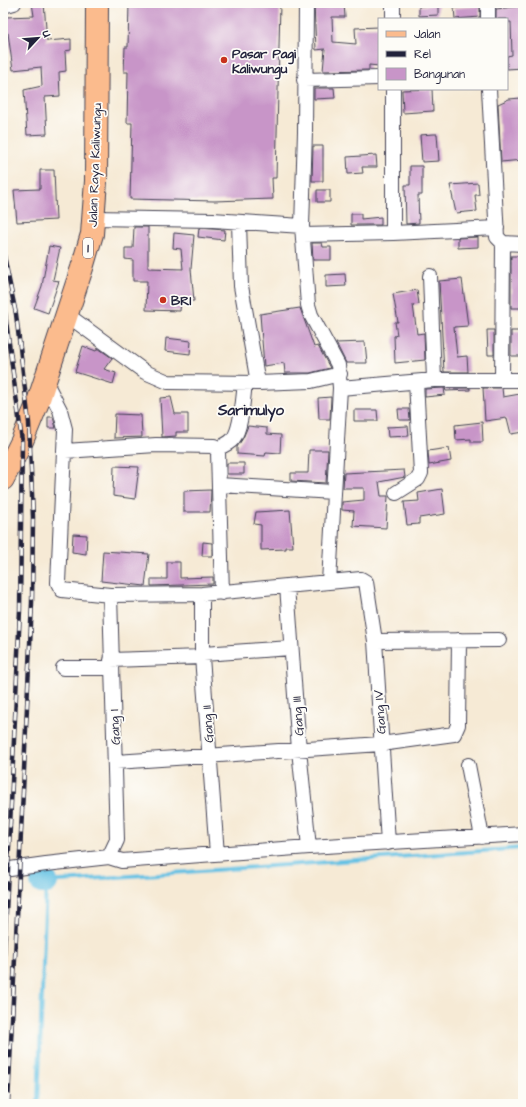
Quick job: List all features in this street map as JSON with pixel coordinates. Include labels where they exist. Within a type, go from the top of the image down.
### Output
[{"type":"main road","name":"Jalan Raya Kaliwungu","points":[[3,478],[22,441],[45,380],[92,234],[96,181],[98,3]]},
{"type":"street","points":[[3,6],[14,3]]},
{"type":"street","points":[[45,380],[63,417],[65,429],[59,587],[66,592],[110,595],[202,594],[329,582],[340,380],[338,365],[309,310],[302,231],[305,132],[304,80],[306,3]]},
{"type":"street","points":[[393,3],[393,18]]},
{"type":"street","points":[[488,3],[488,18]]},
{"type":"street","points":[[304,80],[378,78]]},
{"type":"street","points":[[393,90],[393,234]]},
{"type":"street","points":[[489,90],[497,237],[503,243],[523,244]]},
{"type":"street","points":[[93,218],[239,222],[302,231],[393,234],[497,228]]},
{"type":"street","points":[[216,449],[232,440],[235,435],[251,383],[241,286],[239,222]]},
{"type":"street","points":[[502,380],[503,243]]},
{"type":"street","points":[[430,276],[434,380]]},
{"type":"street","points":[[66,314],[144,372],[168,382],[251,383],[340,380],[416,382],[434,380],[523,380]]},
{"type":"street","points":[[396,493],[418,479],[421,473],[416,382]]},
{"type":"street","points":[[65,451],[156,445],[214,446],[218,452],[222,593]]},
{"type":"street","points":[[219,484],[334,492]]},
{"type":"street","name":"Gang IV","points":[[329,582],[361,579],[366,582],[375,642],[388,843]]},
{"type":"street","name":"Gang III","points":[[287,586],[299,750],[309,847]]},
{"type":"street","name":"Gang II","points":[[202,594],[203,656],[217,854]]},
{"type":"street","name":"Gang I","points":[[109,857],[117,840],[116,762],[110,595]]},
{"type":"street","points":[[116,762],[381,744],[451,735],[456,732],[458,726],[459,640]]},
{"type":"street","points":[[375,642],[499,640]]},
{"type":"street","points":[[63,668],[291,648]]},
{"type":"street","points":[[468,765],[482,837]]},
{"type":"street","points":[[3,870],[109,857],[122,861],[309,847],[523,834]]},
{"type":"building","points":[[32,3],[44,3],[47,41],[71,39],[71,50],[65,51],[66,71],[59,72],[60,96],[45,97],[47,134],[27,135],[24,90],[42,86],[41,67],[13,70],[8,33],[5,33],[6,17],[34,16]]},
{"type":"building","points":[[129,3],[280,3],[276,178],[272,178],[273,199],[214,201],[130,199],[132,123],[127,123],[128,72],[124,72],[125,47],[128,47]]},
{"type":"building","points":[[314,3],[344,3],[345,17],[332,17],[333,42],[356,44],[355,28],[378,27],[378,66],[369,65],[369,70],[323,71],[325,49],[316,50]]},
{"type":"building","points":[[438,5],[438,15],[419,16],[419,6]]},
{"type":"building","points":[[480,6],[480,17],[455,18],[454,8]]},
{"type":"building","points":[[523,6],[523,68],[508,69],[508,56],[512,55],[511,22],[508,22],[508,18],[496,18],[496,9]]},
{"type":"building","points":[[314,88],[334,88],[335,98],[314,99]]},
{"type":"building","points":[[402,90],[432,90],[433,111],[403,113]]},
{"type":"building","points":[[521,98],[523,160],[501,162],[498,104],[509,99]]},
{"type":"building","points":[[437,134],[439,161],[422,162],[420,135]]},
{"type":"building","points":[[313,146],[323,146],[323,181],[312,181]]},
{"type":"building","points":[[376,155],[377,167],[362,167],[363,173],[348,174],[347,157]]},
{"type":"building","points":[[410,166],[422,166],[422,195],[418,195],[419,223],[406,224],[405,185],[410,185]]},
{"type":"building","points":[[40,170],[54,170],[56,220],[17,222],[14,190],[40,189]]},
{"type":"building","points":[[478,183],[479,195],[475,195],[477,211],[456,213],[450,185]]},
{"type":"building","points":[[317,190],[330,190],[330,202],[317,202]]},
{"type":"building","points":[[351,214],[361,214],[361,219],[381,217],[381,225],[351,225]]},
{"type":"building","points":[[134,227],[148,227],[148,268],[183,269],[181,249],[173,248],[174,233],[194,235],[191,269],[194,301],[181,301],[180,311],[146,310],[147,281],[133,281],[133,260],[125,259],[125,248],[133,248]]},
{"type":"building","points":[[199,228],[225,230],[224,240],[198,237]]},
{"type":"building","points":[[478,237],[478,247],[458,248],[458,238]]},
{"type":"building","points":[[312,243],[322,243],[323,247],[331,247],[331,260],[313,260]]},
{"type":"building","points":[[49,246],[60,248],[53,280],[59,281],[48,313],[34,308],[42,286]]},
{"type":"building","points":[[511,256],[523,256],[523,308],[511,308]]},
{"type":"building","points":[[345,274],[346,286],[326,287],[326,275]]},
{"type":"building","points":[[462,279],[468,326],[454,327],[457,357],[467,356],[468,372],[444,372],[439,281]]},
{"type":"building","points":[[417,290],[419,304],[413,305],[417,334],[424,333],[425,360],[395,363],[394,336],[397,335],[395,322],[398,322],[393,294]]},
{"type":"building","points":[[300,308],[314,347],[318,346],[330,368],[310,373],[285,373],[284,363],[264,366],[260,314]]},
{"type":"building","points":[[487,330],[494,330],[494,355],[488,355]]},
{"type":"building","points":[[511,331],[523,331],[523,356],[511,356]]},
{"type":"building","points":[[166,338],[191,341],[190,354],[165,351]]},
{"type":"building","points":[[365,342],[367,363],[346,363],[336,343]]},
{"type":"building","points":[[83,346],[96,351],[98,348],[112,358],[104,369],[116,373],[113,384],[75,372]]},
{"type":"building","points":[[444,388],[445,395],[425,397],[425,389]]},
{"type":"building","points":[[445,388],[470,388],[470,390],[446,391]]},
{"type":"building","points":[[483,388],[502,388],[503,397],[520,394],[523,412],[523,432],[511,434],[507,418],[485,421]]},
{"type":"building","points":[[171,397],[175,414],[188,414],[188,432],[176,432],[176,436],[162,437],[160,398]]},
{"type":"building","points":[[331,397],[330,419],[319,419],[318,398]]},
{"type":"building","points":[[398,409],[409,409],[410,420],[399,420]]},
{"type":"building","points":[[354,410],[377,410],[378,421],[354,421]]},
{"type":"building","points":[[115,414],[141,415],[142,437],[114,438]]},
{"type":"building","points":[[48,417],[53,417],[56,428],[48,428]]},
{"type":"building","points":[[482,422],[483,442],[471,442],[471,439],[456,440],[455,425]]},
{"type":"building","points":[[248,426],[267,428],[267,434],[281,435],[280,453],[266,452],[265,456],[237,454],[237,447]]},
{"type":"building","points":[[408,426],[409,436],[388,437],[387,427]]},
{"type":"building","points":[[449,448],[451,461],[429,465],[428,451]]},
{"type":"building","points":[[309,450],[328,450],[326,483],[291,481],[291,473],[308,473]]},
{"type":"building","points":[[227,463],[244,463],[244,474],[227,474]]},
{"type":"building","points":[[114,466],[139,467],[135,499],[113,496]]},
{"type":"building","points":[[404,470],[405,477],[379,482],[381,496],[388,496],[386,528],[353,526],[354,511],[342,510],[342,502],[364,500],[364,488],[343,488],[344,473]]},
{"type":"building","points":[[442,489],[445,514],[419,518],[419,524],[407,525],[404,502],[419,501],[418,493]]},
{"type":"building","points":[[211,490],[210,512],[184,512],[184,491]]},
{"type":"building","points":[[290,510],[293,547],[286,547],[286,549],[261,550],[261,525],[254,524],[256,512]]},
{"type":"building","points":[[73,534],[87,535],[86,554],[72,552]]},
{"type":"building","points":[[203,542],[212,543],[212,556],[202,556]]},
{"type":"building","points":[[103,551],[149,554],[145,586],[101,581]]},
{"type":"building","points":[[167,562],[180,562],[180,578],[213,577],[213,584],[151,586],[151,579],[167,579]]},
{"type":"waterway","points":[[38,1104],[46,882],[523,848]]},
{"type":"railway","points":[[3,251],[16,314],[29,423],[33,517],[32,603],[8,1104]]},
{"type":"railway","points":[[3,298],[22,441],[20,610],[3,977]]},
{"type":"place","name":"Pasar Pagi Kaliwungu","points":[[224,60]]},
{"type":"place","name":"BRI","points":[[163,300]]},
{"type":"district","name":"Sarimulyo","points":[[251,410]]}]
